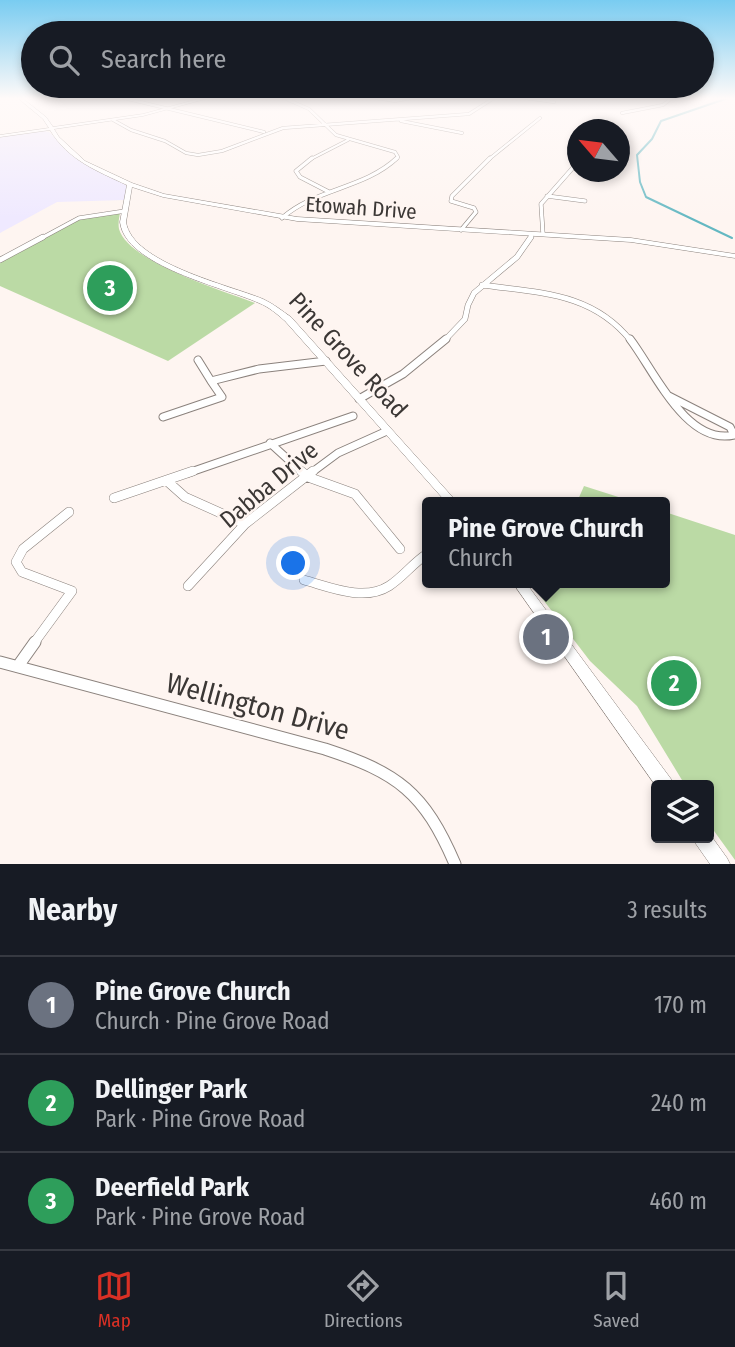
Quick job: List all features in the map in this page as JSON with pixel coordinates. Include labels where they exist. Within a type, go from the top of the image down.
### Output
[{"type":"street","name":"Etowah Drive","points":[[58,138],[83,162],[130,184],[150,191],[282,218],[647,242],[735,256]]},
{"type":"street","points":[[157,138],[190,154],[220,152],[250,138]]},
{"type":"street","points":[[282,218],[301,202],[373,177],[398,157],[395,152],[344,138]]},
{"type":"street","points":[[461,230],[476,212],[474,208],[451,201],[452,196],[477,174],[495,152],[513,138]]},
{"type":"street","points":[[328,192],[300,177],[296,171],[312,158],[348,140]]},
{"type":"street","points":[[543,234],[540,208],[567,174]]},
{"type":"street","points":[[130,184],[134,196]]},
{"type":"street","points":[[0,260],[75,219],[125,211],[134,196],[150,191]]},
{"type":"street","points":[[547,196],[585,201]]},
{"type":"street","name":"Pine Grove Road","points":[[125,211],[122,222],[125,232],[139,249],[165,265],[275,309],[326,360],[447,497]]},
{"type":"street","points":[[359,399],[375,392],[437,351],[465,319],[466,308],[482,285],[522,252],[532,234]]},
{"type":"street","points":[[482,285],[589,304],[609,317],[669,396],[695,426],[721,438],[734,435],[730,427],[669,396]]},
{"type":"street","points":[[163,417],[222,397],[198,360]]},
{"type":"street","points":[[211,381],[259,369],[326,360]]},
{"type":"street","points":[[114,498],[353,415]]},
{"type":"street","name":"Dabba Drive","points":[[188,586],[245,524],[277,497],[338,453],[387,431]]},
{"type":"street","points":[[270,443],[308,477],[355,494],[400,549]]},
{"type":"street","points":[[167,481],[185,497],[245,524]]},
{"type":"street","points":[[18,666],[72,591],[22,572],[16,562],[23,549],[69,512]]},
{"type":"street","points":[[304,580],[360,593],[376,592],[387,588],[422,557]]},
{"type":"street","points":[[523,588],[661,780]]},
{"type":"street","name":"Wellington Drive","points":[[0,663],[325,748],[377,767],[399,779],[425,807],[447,843],[455,864]]},
{"type":"street","points":[[706,843],[721,864]]},
{"type":"shaded area","points":[[0,138],[56,138],[81,162],[128,186],[125,200],[57,202],[0,233]]},
{"type":"green space","points":[[120,213],[119,229],[126,241],[140,253],[179,274],[255,303],[168,361],[0,286],[0,262],[76,220]]},
{"type":"green space","points":[[584,486],[618,497],[579,497]]},
{"type":"green space","points":[[670,514],[735,535],[735,860],[714,831],[714,780],[682,780],[637,706],[590,661],[538,593],[540,588],[670,588]]},
{"type":"waterway","points":[[652,138],[637,155],[640,182],[646,197],[732,238]]},
{"type":"place","name":"Deerfield Park","points":[[110,288]]},
{"type":"place","name":"Pine Grove Church","points":[[546,637]]},
{"type":"place","name":"Dellinger Park","points":[[674,683]]}]
